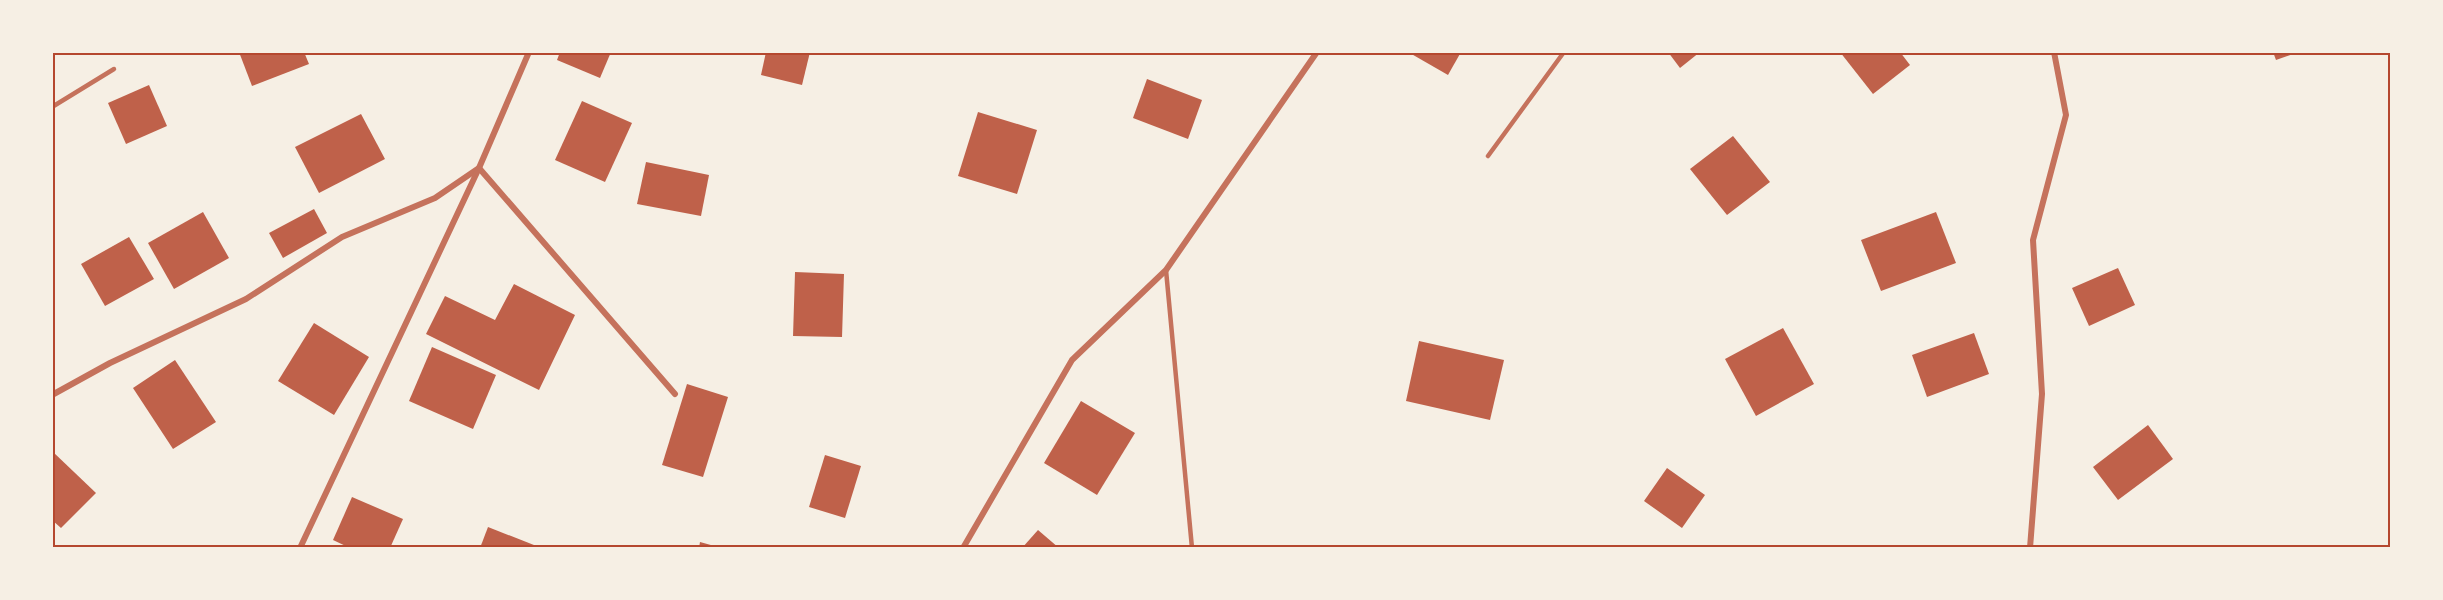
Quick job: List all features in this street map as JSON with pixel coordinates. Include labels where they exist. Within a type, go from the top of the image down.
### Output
[{"type":"street","points":[[300,548],[479,168],[529,52]]},
{"type":"street","points":[[963,548],[1072,360],[1166,270],[1317,52]]},
{"type":"street","points":[[2030,548],[2042,394],[2033,240],[2066,115],[2054,52]]},
{"type":"street","points":[[479,168],[675,394]]},
{"type":"street","points":[[52,395],[110,363],[246,299],[342,237],[435,198],[479,168]]},
{"type":"lane","points":[[1488,156],[1564,52]]},
{"type":"lane","points":[[52,107],[114,69]]},
{"type":"lane","points":[[1166,270],[1192,548]]},
{"type":"building","points":[[239,52],[304,52],[309,64],[252,86]]},
{"type":"building","points":[[560,52],[611,52],[600,78],[557,60]]},
{"type":"building","points":[[766,52],[810,52],[802,85],[761,75]]},
{"type":"building","points":[[1408,52],[1461,52],[1448,75]]},
{"type":"building","points":[[1668,52],[1700,52],[1680,68]]},
{"type":"building","points":[[1840,52],[1900,52],[1910,65],[1873,94]]},
{"type":"building","points":[[2273,52],[2296,52],[2296,53],[2276,60]]},
{"type":"building","points":[[1147,79],[1202,100],[1188,139],[1133,118]]},
{"type":"building","points":[[149,85],[167,126],[126,144],[108,103]]},
{"type":"building","points":[[582,101],[632,123],[605,182],[555,160]]},
{"type":"building","points":[[978,112],[1037,130],[1017,194],[958,176]]},
{"type":"building","points":[[361,114],[385,159],[319,193],[295,147]]},
{"type":"building","points":[[1733,136],[1770,182],[1727,215],[1690,169]]},
{"type":"building","points":[[646,162],[709,175],[701,216],[637,204]]},
{"type":"building","points":[[314,209],[327,233],[283,258],[269,233]]},
{"type":"building","points":[[203,212],[229,258],[174,289],[148,243]]},
{"type":"building","points":[[1936,212],[1956,263],[1881,291],[1861,240]]},
{"type":"building","points":[[129,237],[154,279],[105,306],[81,264]]},
{"type":"building","points":[[2118,268],[2135,305],[2089,326],[2072,288]]},
{"type":"building","points":[[795,272],[844,274],[842,337],[793,336]]},
{"type":"building","points":[[514,284],[575,315],[539,390],[426,334],[445,296],[495,320]]},
{"type":"building","points":[[314,323],[369,357],[334,415],[278,381]]},
{"type":"building","points":[[1783,328],[1814,384],[1756,416],[1725,359]]},
{"type":"building","points":[[1974,333],[1989,374],[1927,397],[1912,355]]},
{"type":"building","points":[[1419,341],[1504,360],[1490,420],[1406,401]]},
{"type":"building","points":[[432,347],[496,375],[473,429],[409,401]]},
{"type":"building","points":[[175,360],[216,422],[173,449],[133,388]]},
{"type":"building","points":[[687,384],[728,397],[703,477],[662,465]]},
{"type":"building","points":[[1081,401],[1135,433],[1097,495],[1044,463]]},
{"type":"building","points":[[2148,425],[2173,459],[2118,500],[2093,467]]},
{"type":"building","points":[[52,451],[96,493],[61,528],[52,520]]},
{"type":"building","points":[[825,455],[861,466],[845,518],[809,507]]},
{"type":"building","points":[[1667,468],[1705,495],[1682,528],[1644,501]]},
{"type":"building","points":[[352,497],[403,519],[390,548],[350,548],[333,540]]},
{"type":"building","points":[[488,527],[539,547],[539,548],[480,548]]},
{"type":"building","points":[[1038,530],[1059,548],[1022,548]]},
{"type":"building","points":[[700,542],[718,547],[718,548],[699,548]]}]
